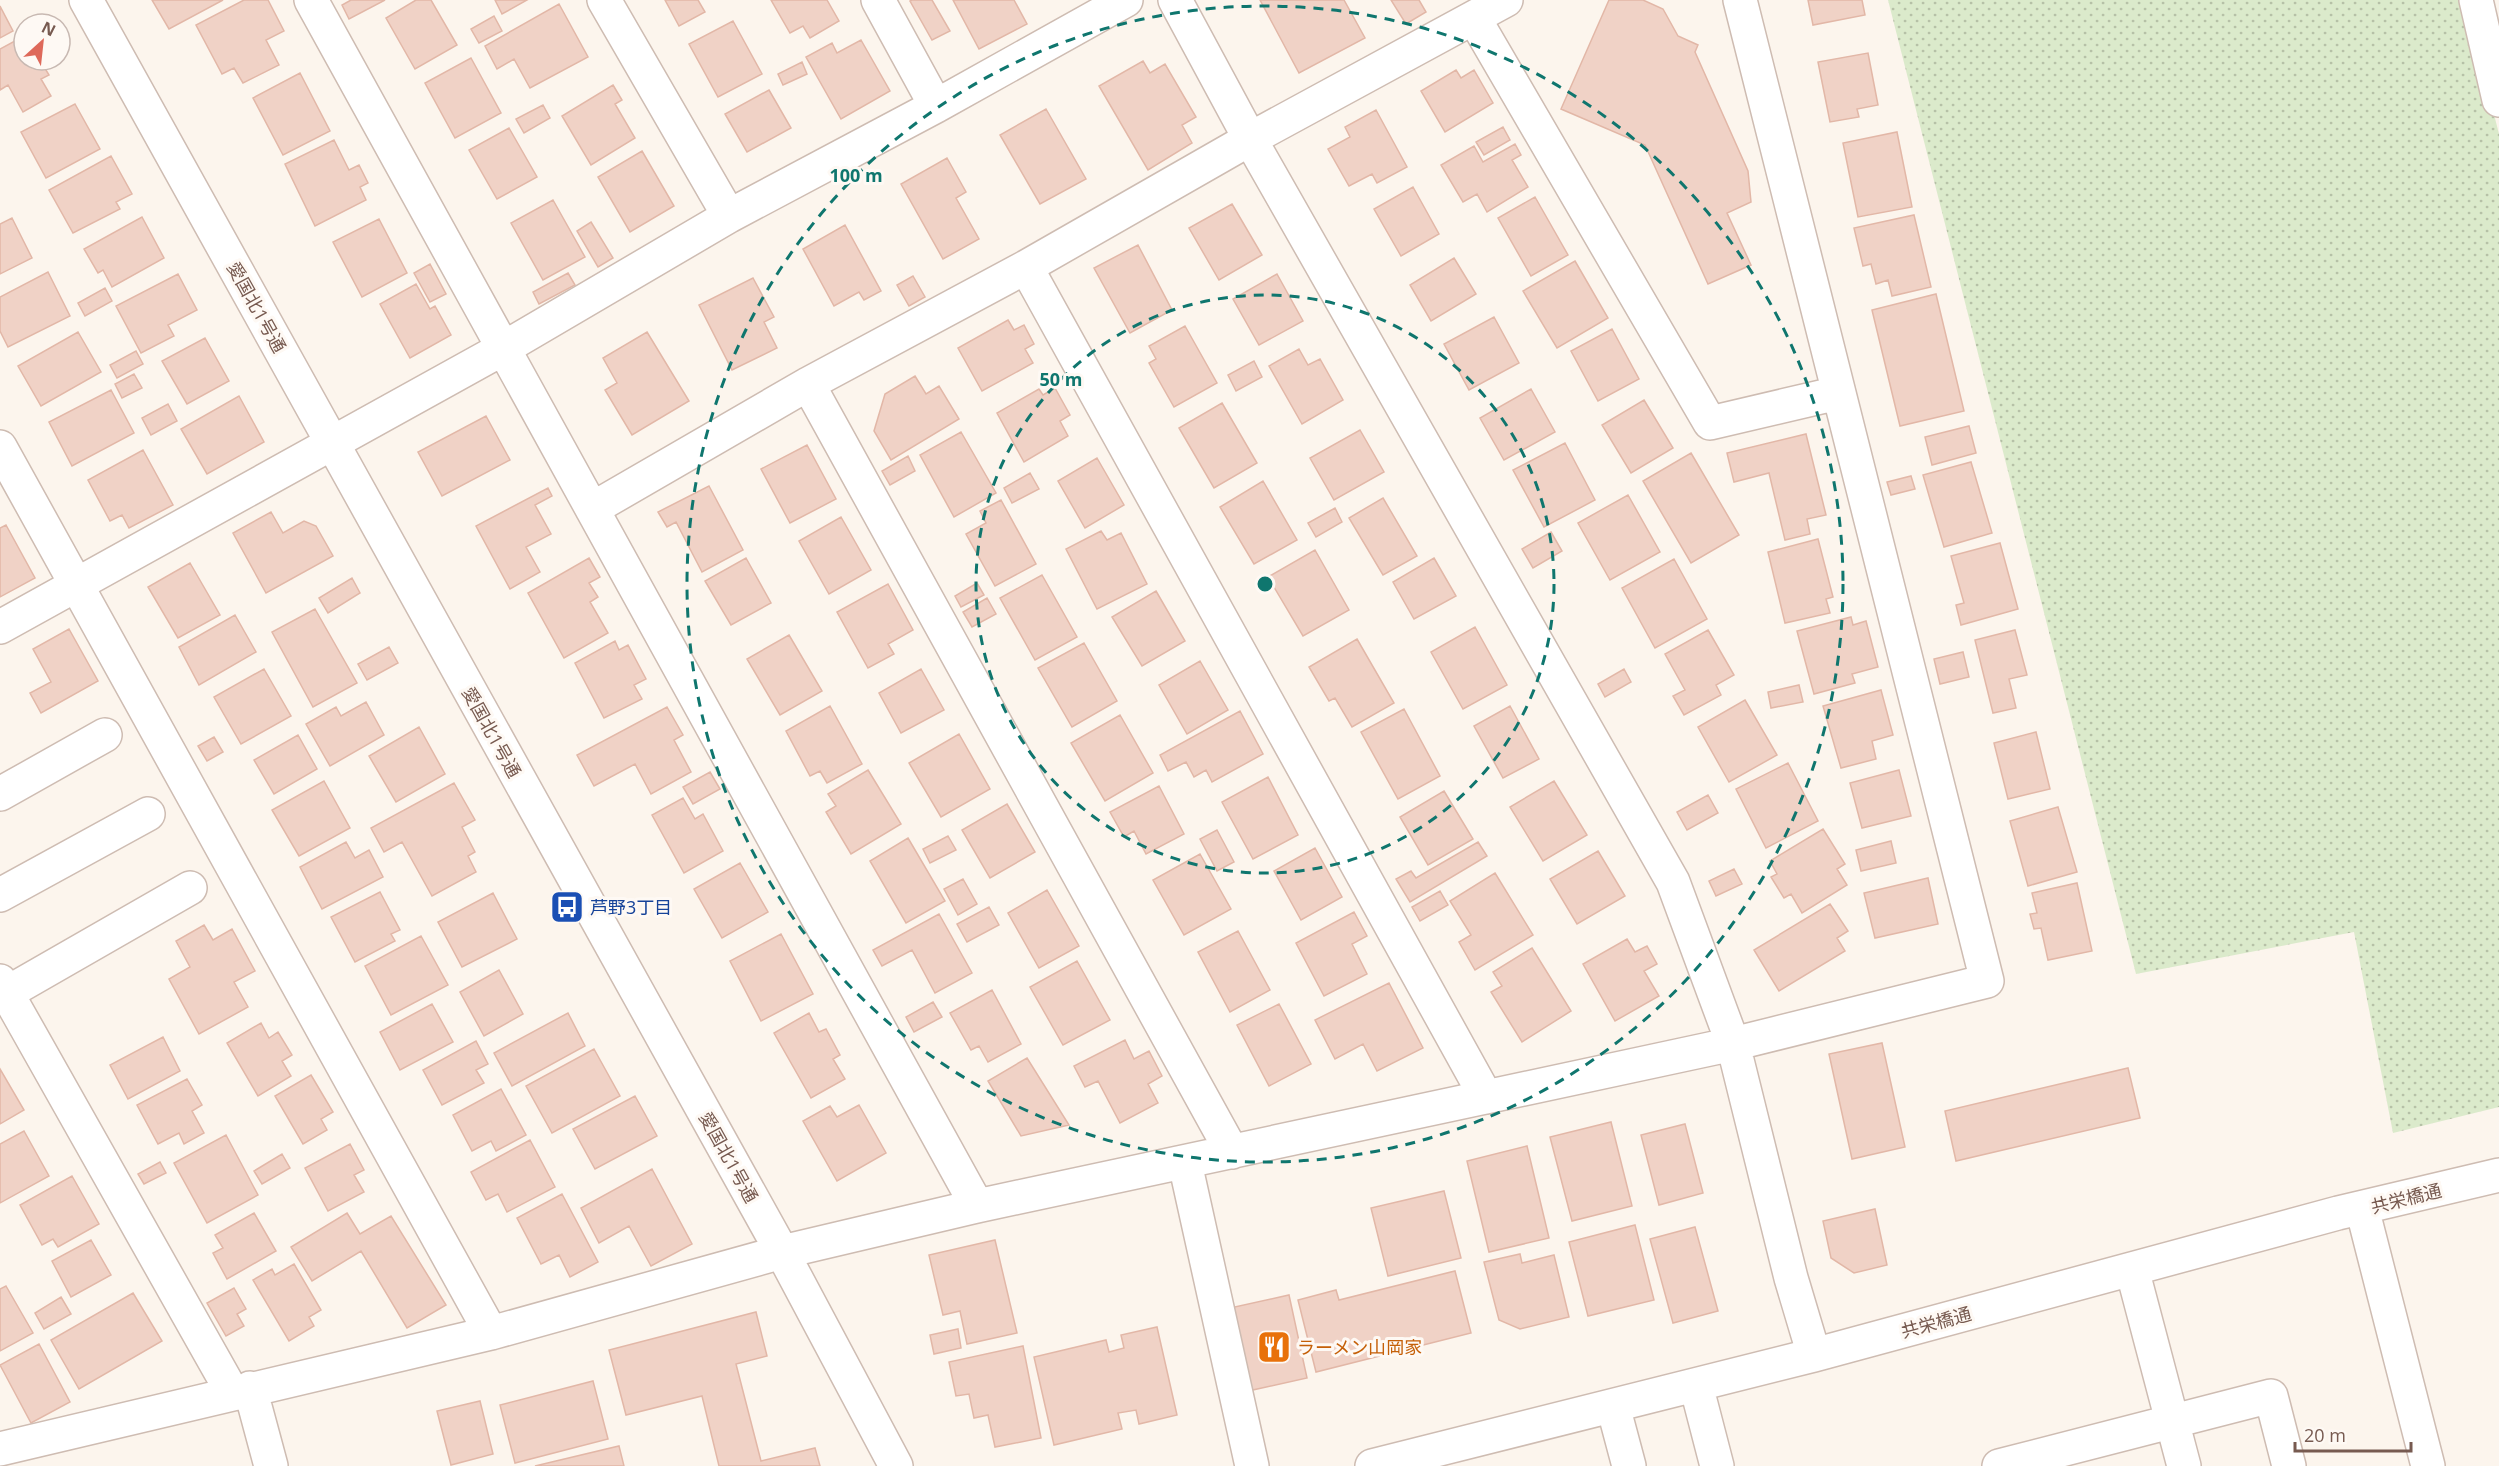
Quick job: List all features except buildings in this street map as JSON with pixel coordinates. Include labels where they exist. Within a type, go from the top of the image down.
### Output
[{"type":"street","name":"愛国北1号通","points":[[86,0],[782,1252],[896,1466]]},
{"type":"street","points":[[311,0],[977,1206]]},
{"type":"street","points":[[604,0],[729,216]]},
{"type":"street","points":[[878,0],[936,106]]},
{"type":"street","points":[[0,627],[504,348],[729,216],[936,106],[1126,0]]},
{"type":"street","points":[[1175,0],[1250,139],[1673,882],[1733,1044],[1791,1278],[1814,1355]]},
{"type":"street","points":[[592,509],[808,384],[1026,267],[1250,139],[1506,0]]},
{"type":"street","points":[[0,1449],[241,1390],[490,1333],[782,1252],[977,1206],[1733,1044],[1986,981],[1740,0]]},
{"type":"street","points":[[2476,0],[2499,99]]},
{"type":"street","points":[[1474,18],[1710,423],[1838,393]]},
{"type":"street","points":[[1026,267],[1486,1097]]},
{"type":"street","points":[[808,384],[1232,1152]]},
{"type":"street","points":[[0,447],[490,1333]]},
{"type":"street","points":[[0,794],[105,735]]},
{"type":"street","points":[[0,895],[148,814]]},
{"type":"street","points":[[190,888],[4,987],[241,1390],[272,1466]]},
{"type":"street","points":[[1185,1163],[1252,1466]]},
{"type":"street","name":"共栄橋通","points":[[1372,1466],[1419,1460],[1613,1406],[1814,1355],[2362,1208],[2499,1175]]},
{"type":"street","points":[[2362,1208],[2428,1466]]},
{"type":"street","points":[[2132,1269],[2184,1466]]},
{"type":"street","points":[[1696,1385],[1717,1466]]},
{"type":"street","points":[[2000,1466],[2271,1396],[2289,1466]]},
{"type":"street","points":[[1613,1406],[1629,1466]]},
{"type":"green space","points":[[1888,0],[2465,0],[2499,134],[2499,1107],[2393,1133],[2354,932],[2136,974]]},
{"type":"place","name":"芦野3丁目","points":[[567,907]]},
{"type":"place","name":"ラーメン山岡家","points":[[1274,1347]]}]
